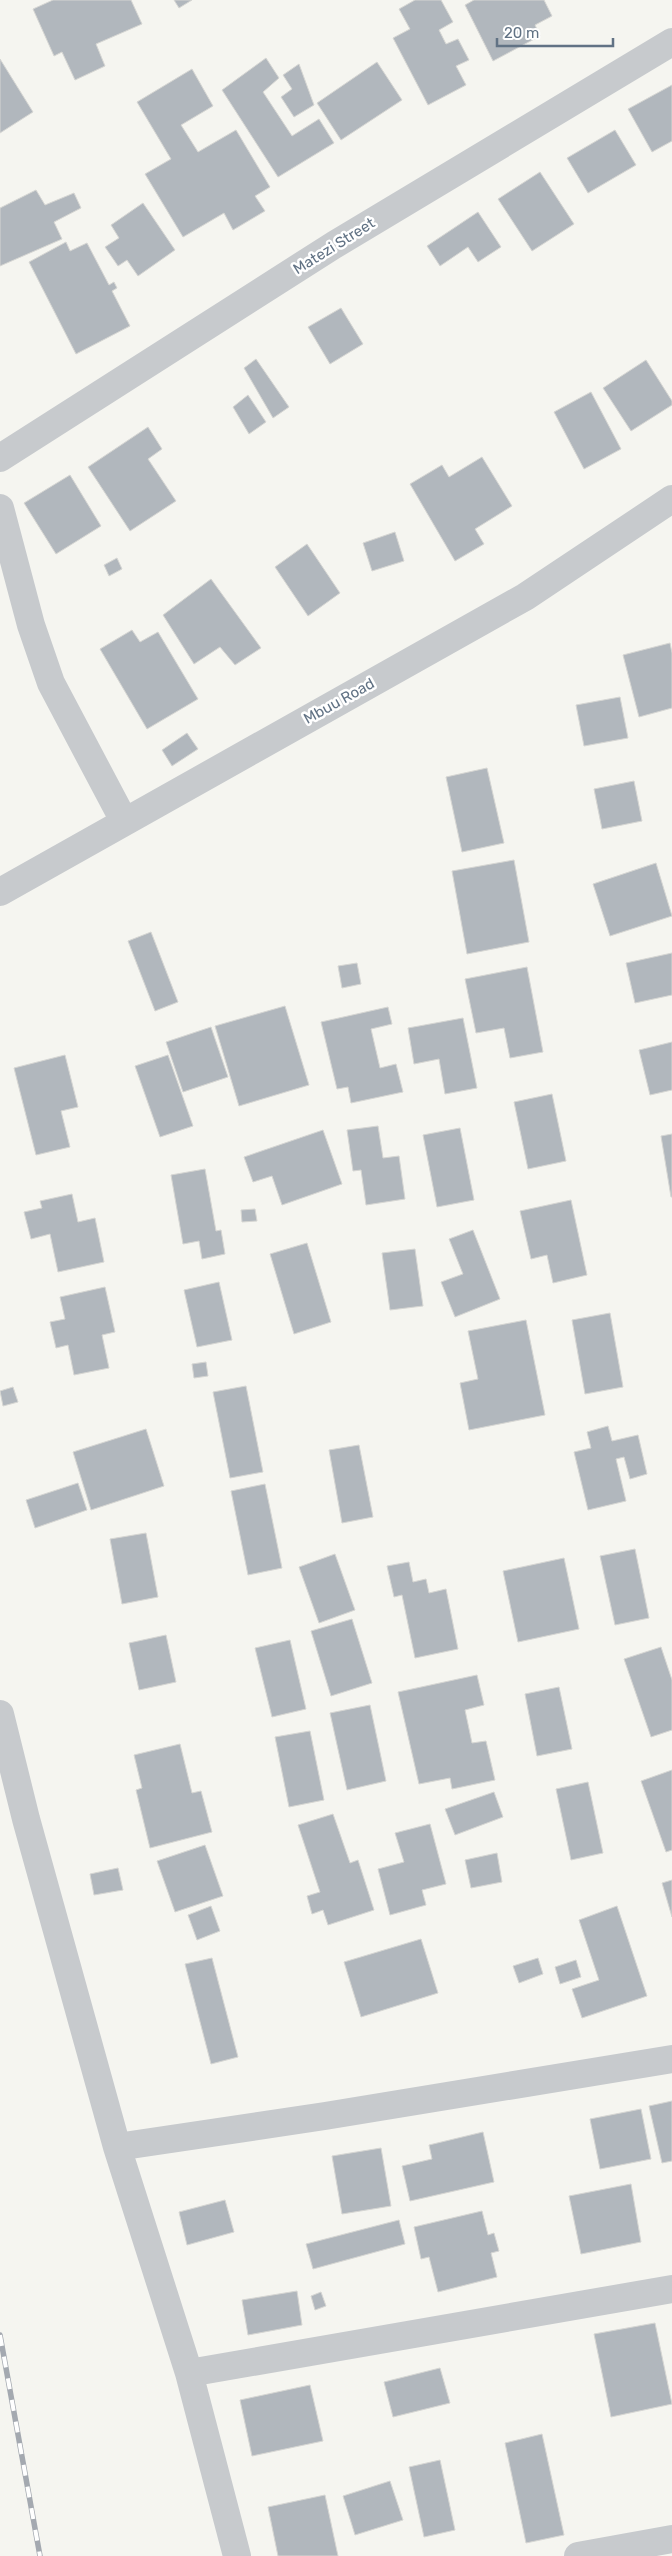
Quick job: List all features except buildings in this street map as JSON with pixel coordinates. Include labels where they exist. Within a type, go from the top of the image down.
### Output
[{"type":"street","name":"Matezi Street","points":[[0,458],[334,245],[672,42]]},
{"type":"street","name":"Mbuu Road","points":[[0,892],[525,597],[672,499]]},
{"type":"street","points":[[0,508],[31,625],[51,683],[124,821]]},
{"type":"street","points":[[0,1714],[28,1828],[117,2147],[189,2373],[237,2556]]},
{"type":"street","points":[[117,2147],[325,2116],[672,2059]]},
{"type":"street","points":[[189,2373],[672,2290]]},
{"type":"street","points":[[578,2556],[672,2539]]},
{"type":"railway","points":[[0,2335],[40,2556]]}]
